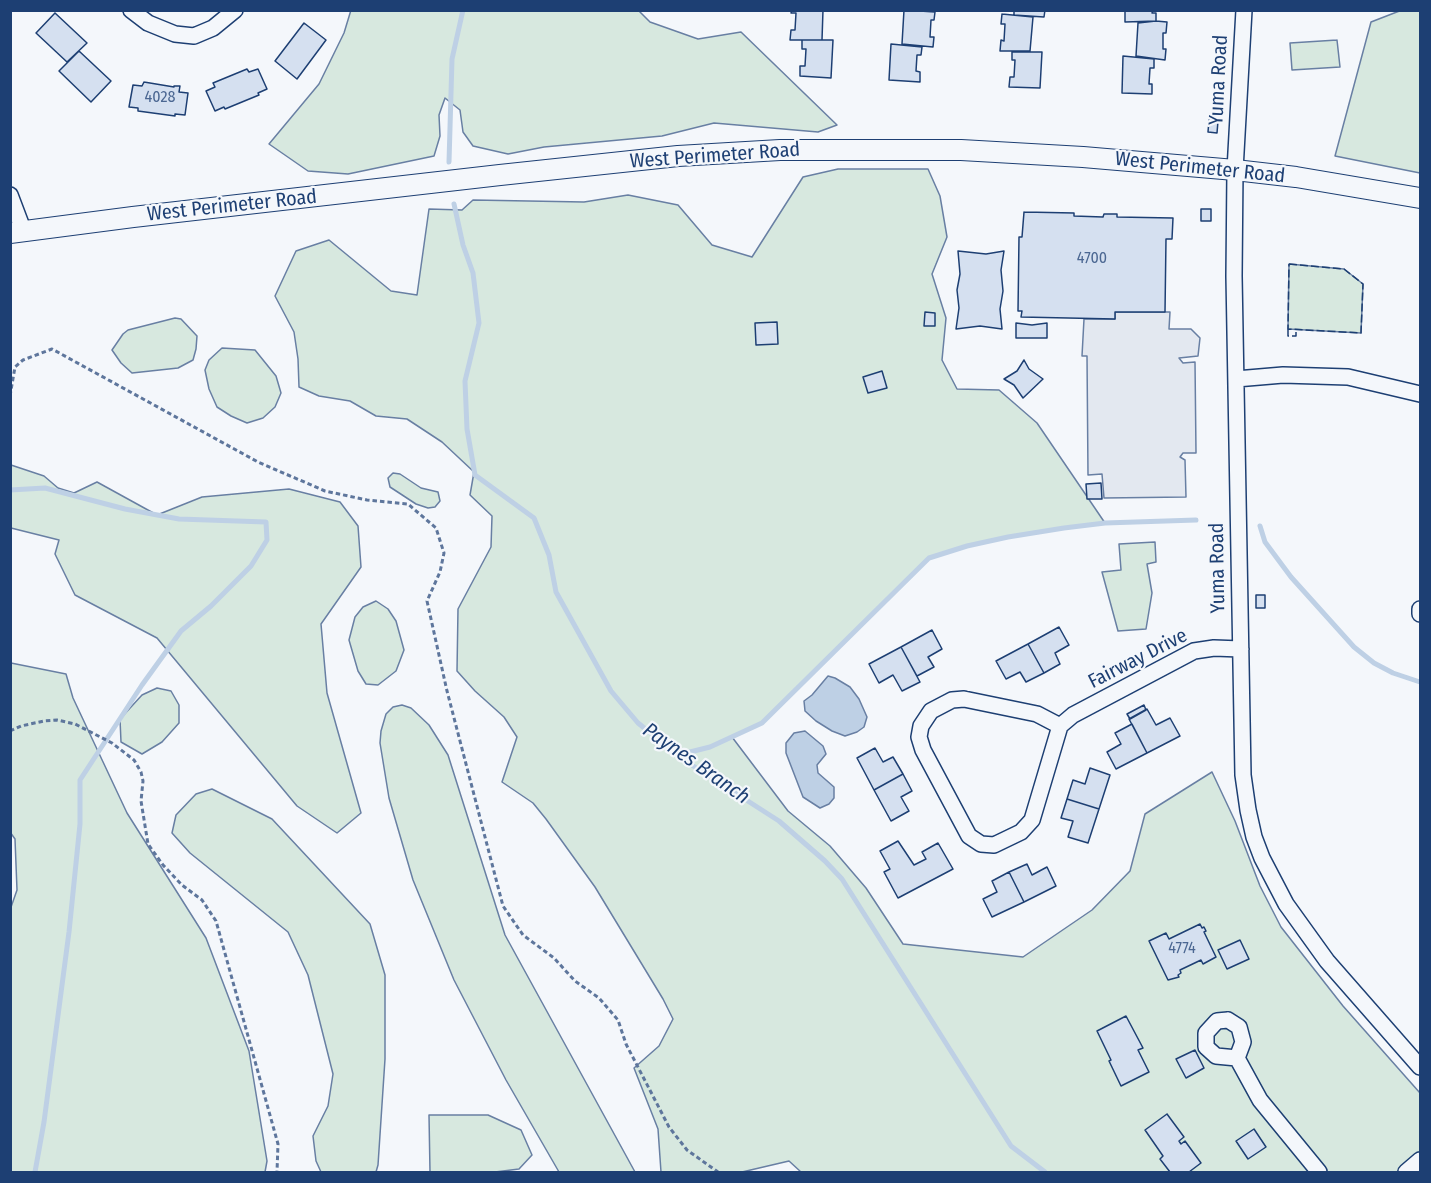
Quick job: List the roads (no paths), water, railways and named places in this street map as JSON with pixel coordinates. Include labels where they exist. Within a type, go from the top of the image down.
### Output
[{"type":"street","points":[[131,10],[148,23],[175,33],[194,36],[213,28],[235,10]]},
{"type":"street","name":"Yuma Road","points":[[1244,10],[1235,170],[1234,276],[1244,775],[1248,810],[1262,858],[1286,904],[1311,940],[1420,1067]]},
{"type":"street","name":"West Perimeter Road","points":[[17,232],[133,216],[678,156],[861,149],[961,150],[1094,157],[1296,177],[1420,198]]},
{"type":"street","points":[[10,195],[17,232]]},
{"type":"street","points":[[1236,379],[1283,375],[1337,376],[1370,381],[1420,394]]},
{"type":"street","name":"Fairway Drive","points":[[1060,726],[1073,715],[1194,651],[1214,648],[1241,649]]},
{"type":"street","points":[[952,700],[975,700],[1037,714],[1060,726],[1032,820],[1021,832],[994,845],[981,844],[969,836],[923,750],[919,737],[921,726],[931,711],[952,700]]},
{"type":"street","points":[[1237,1058],[1260,1100],[1319,1173]]},
{"type":"street","points":[[1406,1173],[1420,1160]]},
{"type":"water","points":[[828,676],[850,687],[859,699],[867,717],[864,727],[857,732],[845,736],[832,731],[805,711],[804,701]]},
{"type":"water","points":[[805,731],[823,746],[826,754],[817,765],[818,773],[834,787],[834,798],[829,804],[820,808],[803,797],[786,753],[786,743],[794,733]]},
{"type":"waterway","name":"Paynes Branch","points":[[449,162],[452,59],[463,10]]},
{"type":"waterway","name":"Paynes Branch","points":[[454,204],[463,245],[473,273],[479,323],[465,381],[467,429],[475,475],[534,518],[549,555],[556,592],[611,691],[638,723],[687,762],[779,821],[842,879],[1011,1146],[1045,1172]]},
{"type":"waterway","points":[[10,490],[45,488],[125,509],[179,519],[266,522],[267,540],[251,566],[211,606],[181,631],[142,685],[80,780],[80,824],[69,932],[44,1122],[35,1172]]},
{"type":"waterway","points":[[678,755],[710,747],[762,723],[929,558],[967,546],[1064,528],[1105,523],[1196,520]]},
{"type":"waterway","points":[[1260,526],[1265,542],[1291,577],[1354,647],[1374,663],[1393,673],[1420,682]]}]
